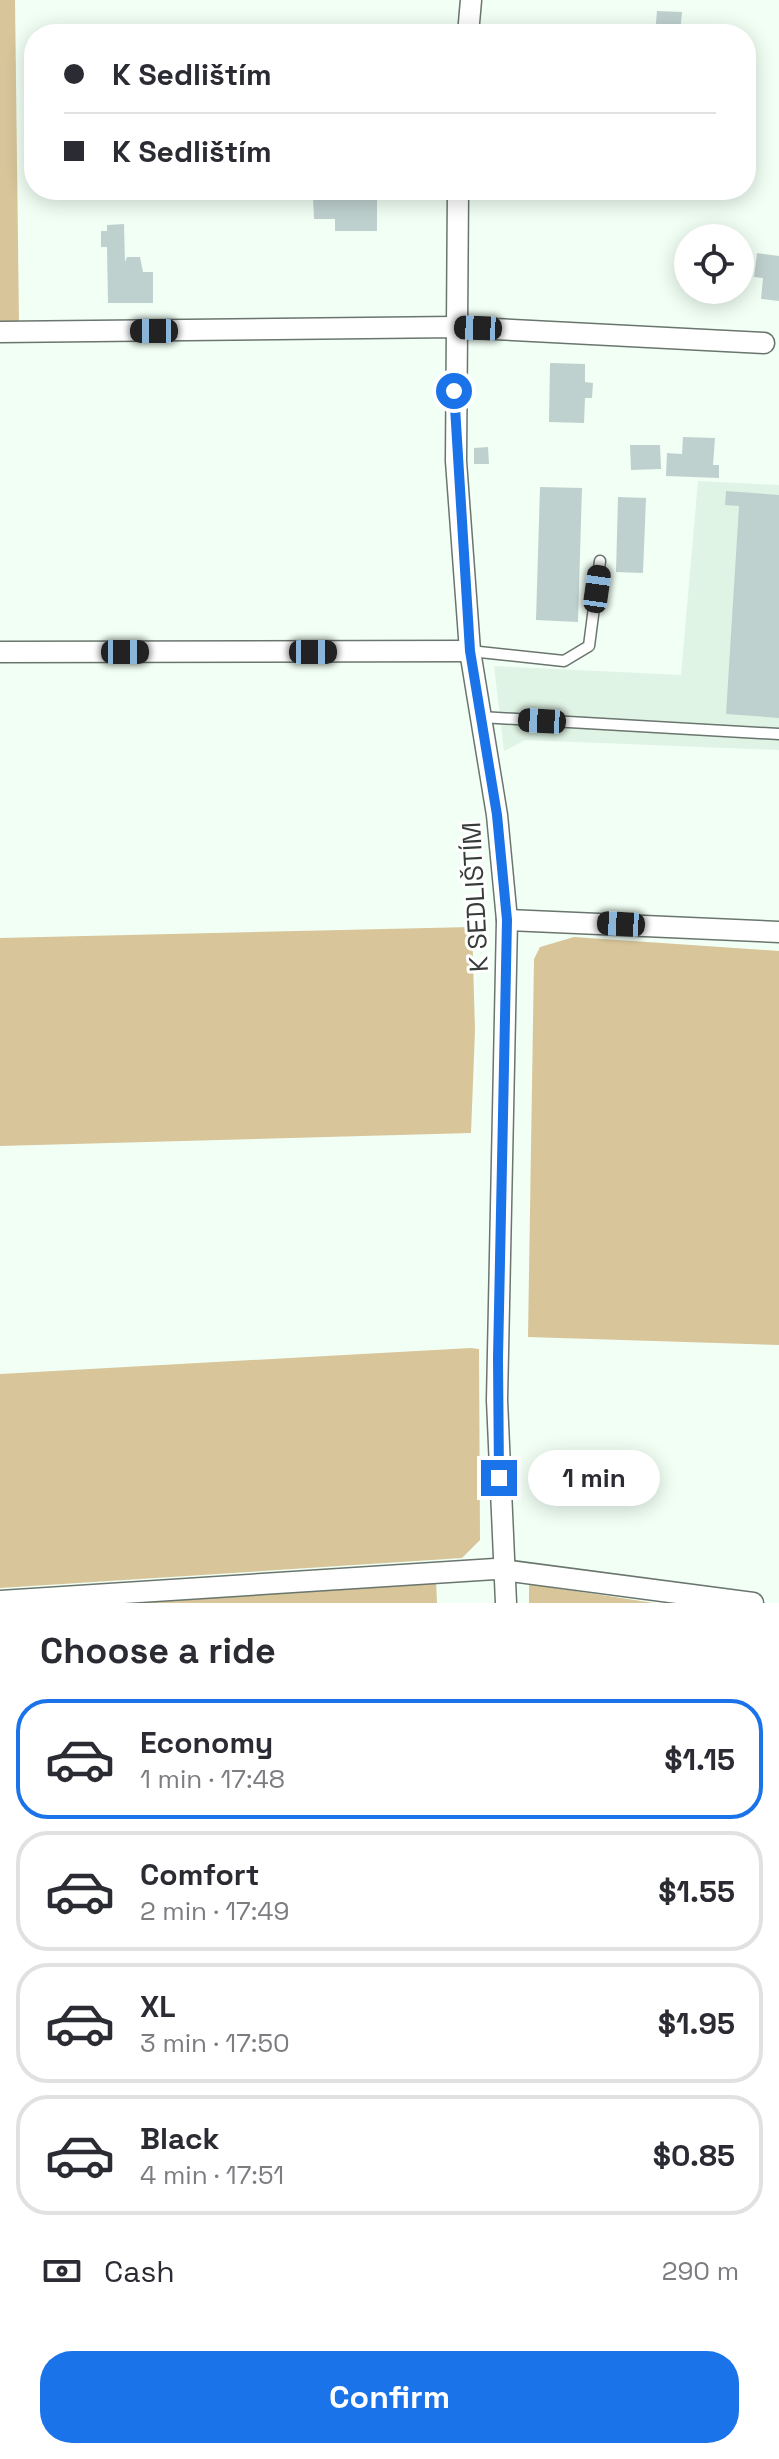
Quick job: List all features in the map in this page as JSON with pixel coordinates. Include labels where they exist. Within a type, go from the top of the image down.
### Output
[{"type":"street","points":[[469,24],[471,0]]},
{"type":"street","name":"K SEDLIŠTÍM","points":[[458,200],[455,449],[470,651],[497,815],[507,920],[497,1400],[506,1603]]},
{"type":"street","points":[[0,332],[455,327],[764,343]]},
{"type":"street","points":[[0,652],[470,651]]},
{"type":"street","points":[[507,920],[779,932]]},
{"type":"street","points":[[0,1601],[504,1570],[753,1603]]},
{"type":"lane","points":[[470,651],[564,661],[589,646],[600,561]]},
{"type":"lane","points":[[481,717],[779,734]]},
{"type":"shaded area","points":[[0,0],[15,0],[19,324],[0,324]]},
{"type":"shaded area","points":[[698,481],[779,485],[779,750],[525,740],[504,751],[494,666],[681,675]]},
{"type":"shaded area","points":[[472,927],[475,1030],[471,1133],[0,1146],[0,938]]},
{"type":"shaded area","points":[[574,937],[779,951],[779,1345],[528,1337],[534,959],[540,947]]},
{"type":"shaded area","points":[[479,1349],[480,1540],[462,1558],[0,1588],[0,1374]]},
{"type":"shaded area","points":[[436,1580],[437,1603],[105,1603]]},
{"type":"shaded area","points":[[529,1584],[654,1603],[529,1603]]},
{"type":"building","points":[[657,11],[682,12],[681,24],[656,24]]},
{"type":"building","points":[[313,200],[377,200],[377,231],[335,231],[335,219],[314,219]]},
{"type":"building","points":[[124,224],[125,262],[127,257],[140,257],[143,272],[153,272],[153,303],[108,303],[107,247],[101,247],[101,231],[107,231],[107,225]]},
{"type":"building","points":[[757,253],[779,256],[779,301],[761,299],[763,278],[754,277]]},
{"type":"building","points":[[550,363],[585,364],[585,382],[593,383],[592,398],[585,398],[584,423],[549,422]]},
{"type":"building","points":[[683,437],[715,438],[713,465],[719,465],[719,478],[666,476],[667,453],[682,454]]},
{"type":"building","points":[[630,445],[660,445],[661,469],[631,470]]},
{"type":"building","points":[[488,447],[489,464],[474,464],[474,448]]},
{"type":"building","points":[[540,487],[582,488],[578,622],[536,620]]},
{"type":"building","points":[[726,491],[779,495],[779,718],[726,714],[739,506],[725,505]]},
{"type":"building","points":[[618,497],[646,498],[643,573],[616,572]]},
{"type":"route","points":[[454,391],[470,651],[497,815],[507,920],[497,1400],[499,1478]]}]
